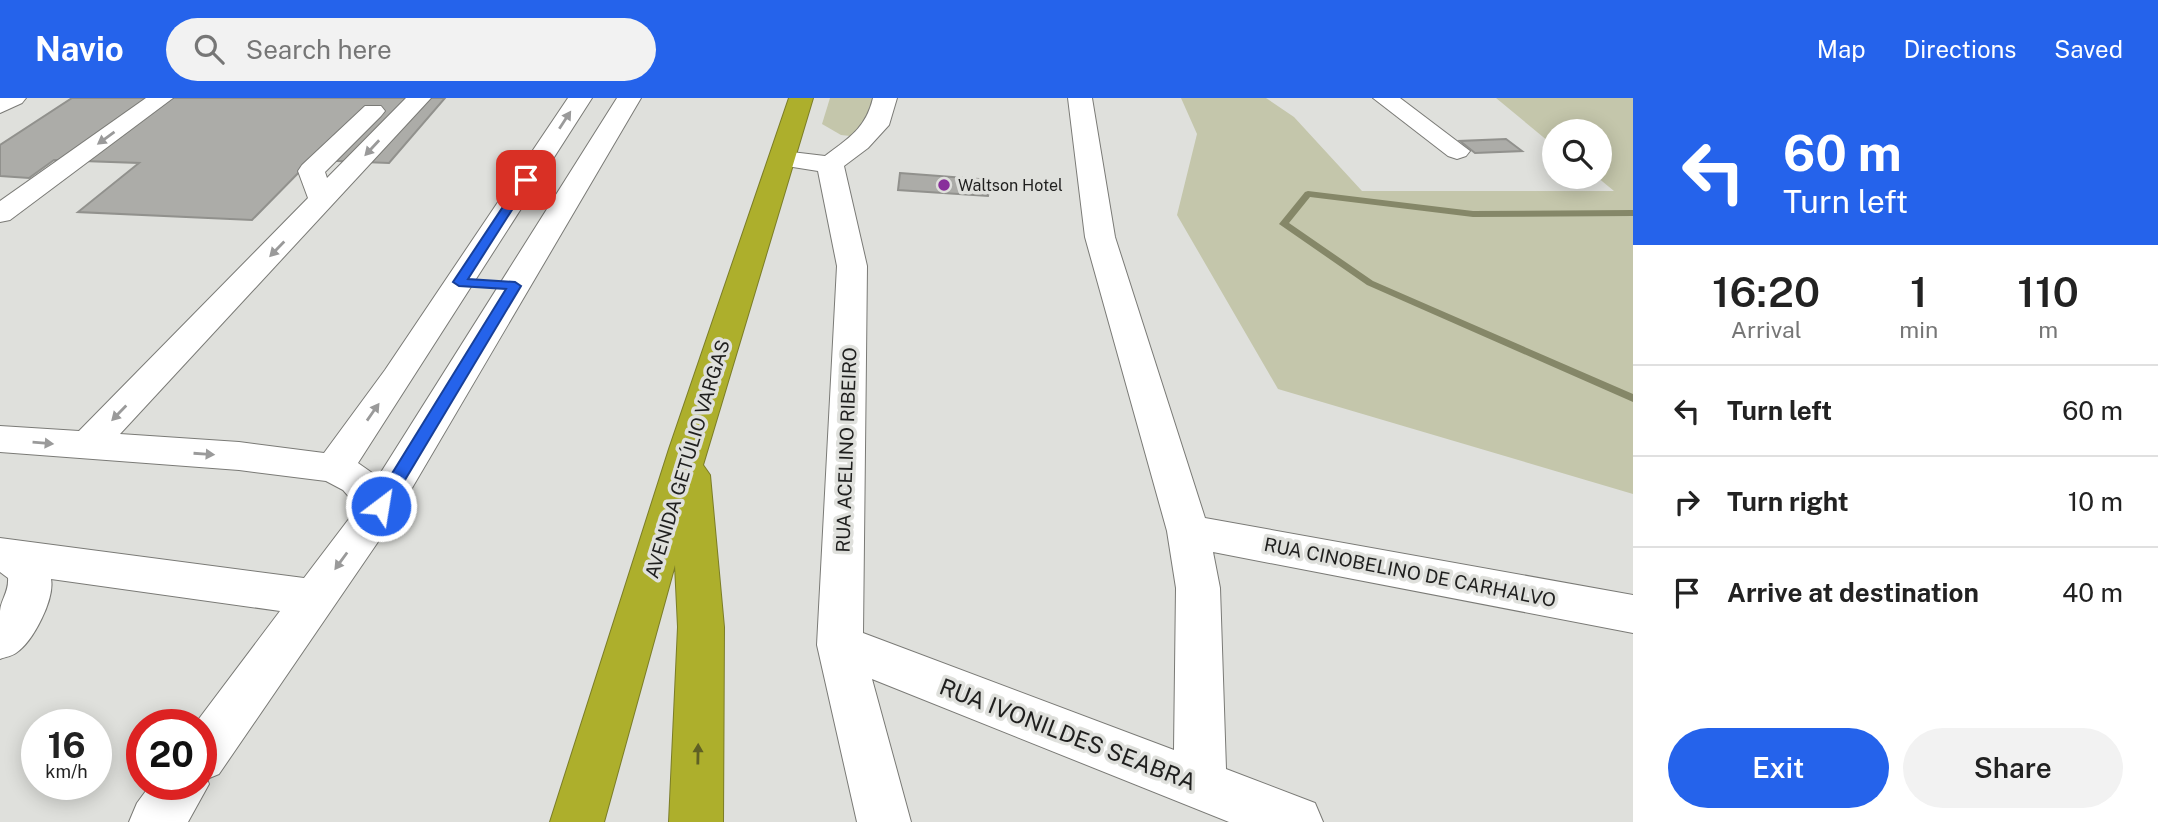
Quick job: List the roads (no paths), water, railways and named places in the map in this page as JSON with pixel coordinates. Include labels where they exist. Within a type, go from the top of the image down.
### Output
[{"type":"highway","name":"AVENIDA GETÚLIO VARGAS","points":[[577,822],[688,449],[801,98]]},
{"type":"highway","points":[[688,449],[701,627],[696,822]]},
{"type":"street","points":[[0,106],[14,98]]},
{"type":"street","points":[[0,214],[161,98]]},
{"type":"street","points":[[323,200],[311,172],[386,98]]},
{"type":"street","points":[[87,446],[419,98]]},
{"type":"street","points":[[334,468],[397,378],[580,98]]},
{"type":"street","points":[[217,735],[381,506],[629,98]]},
{"type":"street","points":[[783,159],[830,164],[859,143],[880,120],[885,98]]},
{"type":"street","points":[[1080,98],[1100,237],[1188,531],[1198,588],[1200,784]]},
{"type":"street","points":[[1385,98],[1457,151]]},
{"type":"street","name":"RUA ACELINO RIBEIRO","points":[[830,164],[852,266],[840,645],[884,822]]},
{"type":"street","points":[[459,282],[515,286]]},
{"type":"street","points":[[0,439],[239,456],[334,468],[357,480],[381,506]]},
{"type":"street","name":"RUA CINOBELINO DE CARHALVO","points":[[1188,531],[1633,614]]},
{"type":"street","points":[[8,556],[315,598]]},
{"type":"street","points":[[0,639],[16,622],[31,594],[29,574],[8,556]]},
{"type":"street","name":"RUA IVONILDES SEABRA","points":[[840,645],[924,680],[1296,822]]},
{"type":"street","points":[[156,822],[172,800]]},
{"type":"waterway","points":[[1633,213],[1473,214],[1308,194],[1284,224],[1370,283],[1633,398]]},
{"type":"place","name":"Waltson Hotel","points":[[944,185]]}]
